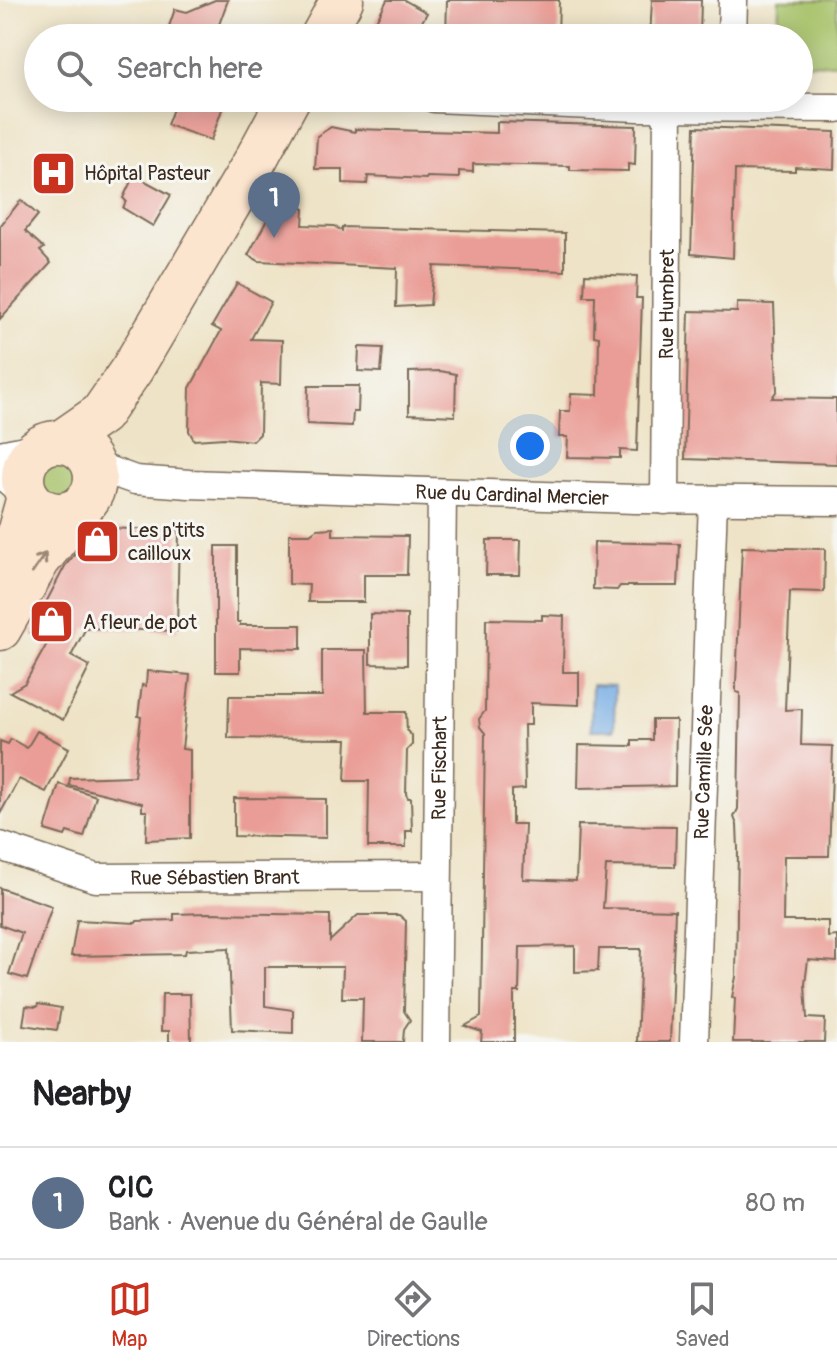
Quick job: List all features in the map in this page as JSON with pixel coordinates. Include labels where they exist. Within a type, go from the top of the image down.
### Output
[{"type":"main road","points":[[329,24],[342,0]]},
{"type":"main road","points":[[0,629],[39,560],[70,464],[132,369],[281,112]]},
{"type":"main road","points":[[0,571],[15,544],[14,485],[23,475],[25,464],[70,464]]},
{"type":"main road","points":[[14,485],[46,512],[69,513],[70,464]]},
{"type":"street","points":[[732,24],[733,0]]},
{"type":"street","points":[[813,107],[837,108]]},
{"type":"street","name":"Rue Humbret","points":[[665,500],[668,112]]},
{"type":"street","points":[[0,455],[70,464]]},
{"type":"street","name":"Rue du Cardinal Mercier","points":[[70,464],[113,491],[189,484]]},
{"type":"street","name":"Rue du Cardinal Mercier","points":[[70,464],[135,480],[189,484],[665,500],[837,501]]},
{"type":"street","name":"Rue Fischart","points":[[436,1042],[442,493]]},
{"type":"street","name":"Rue Camille Sée","points":[[694,1042],[713,500]]},
{"type":"street","name":"Rue Sébastien Brant","points":[[0,846],[96,878],[436,876]]},
{"type":"green space","points":[[779,0],[837,0],[837,64],[813,63],[813,24],[778,24]]},
{"type":"green space","points":[[71,452],[84,465],[86,483],[60,505],[45,500],[33,482],[38,459]]},
{"type":"water","points":[[592,685],[615,686],[614,730],[591,730]]},
{"type":"building","points":[[215,0],[228,0],[219,24],[170,24],[175,9],[187,12]]},
{"type":"building","points":[[387,0],[404,0],[427,13],[421,24],[375,23]]},
{"type":"building","points":[[447,0],[559,0],[558,24],[446,24]]},
{"type":"building","points":[[652,0],[701,0],[700,24],[651,24]]},
{"type":"building","points":[[172,112],[221,112],[211,140],[167,125]]},
{"type":"building","points":[[497,122],[636,126],[635,165],[628,164],[628,171],[473,164],[473,172],[459,171],[459,178],[368,176],[367,184],[343,183],[343,169],[315,169],[317,136],[331,127],[355,132],[355,129],[497,133]]},
{"type":"building","points":[[695,127],[835,132],[834,169],[735,170],[733,258],[691,254]]},
{"type":"building","points":[[134,175],[171,195],[153,226],[123,208],[126,201],[123,198]]},
{"type":"building","points":[[280,196],[304,209],[303,225],[334,226],[342,231],[342,227],[565,233],[565,271],[434,266],[430,305],[396,307],[397,268],[259,261],[248,255]]},
{"type":"building","points":[[21,200],[38,215],[25,231],[44,248],[40,251],[51,263],[0,319],[0,226]]},
{"type":"building","points":[[585,274],[637,276],[636,298],[642,298],[637,451],[620,450],[620,458],[567,457],[568,437],[559,437],[560,411],[570,411],[571,394],[598,395],[599,337],[594,336],[595,296],[584,296]]},
{"type":"building","points":[[237,283],[271,302],[251,339],[282,340],[281,384],[261,383],[260,434],[253,441],[224,438],[194,440],[189,431],[190,388],[221,331],[212,326]]},
{"type":"building","points":[[737,303],[774,304],[777,390],[772,398],[836,399],[837,464],[685,459],[689,311],[737,312]]},
{"type":"building","points":[[359,347],[383,348],[381,372],[358,371]]},
{"type":"building","points":[[409,372],[456,374],[455,416],[409,414]]},
{"type":"building","points":[[308,386],[359,386],[358,412],[353,412],[352,426],[307,424]]},
{"type":"building","points":[[96,528],[179,530],[177,631],[149,630],[150,619],[143,630],[86,628],[71,656],[90,666],[63,720],[10,692],[25,683],[48,642],[30,633],[65,566]]},
{"type":"building","points":[[333,528],[333,535],[408,536],[407,575],[364,575],[364,602],[308,602],[309,585],[289,584],[289,534],[310,534],[317,529]]},
{"type":"building","points":[[487,540],[521,540],[520,575],[486,575]]},
{"type":"building","points":[[594,542],[680,544],[678,586],[593,589]]},
{"type":"building","points":[[216,546],[237,546],[237,622],[240,625],[301,625],[301,649],[240,648],[240,672],[216,672]]},
{"type":"building","points":[[742,547],[825,549],[824,592],[790,591],[785,710],[802,709],[801,745],[833,746],[829,856],[784,856],[783,921],[828,921],[828,937],[837,936],[837,962],[808,960],[805,984],[807,1018],[825,1019],[824,1042],[733,1042],[738,849],[734,817],[738,809],[740,693],[736,692],[736,683]]},
{"type":"building","points":[[370,614],[407,615],[407,665],[370,664]]},
{"type":"building","points":[[542,615],[564,616],[563,672],[579,672],[579,705],[531,703],[531,725],[524,725],[525,789],[512,790],[512,824],[525,824],[523,879],[576,881],[578,825],[676,826],[675,867],[606,866],[603,908],[675,910],[670,1042],[637,1042],[641,949],[599,949],[598,971],[575,972],[575,946],[520,947],[519,992],[514,992],[514,1042],[481,1042],[482,1032],[465,1026],[481,1017],[485,733],[479,719],[485,711],[486,619],[542,620]]},
{"type":"building","points":[[322,650],[366,650],[367,712],[406,712],[407,731],[412,736],[412,745],[407,750],[406,794],[411,798],[412,831],[406,831],[406,847],[368,847],[369,781],[345,781],[347,739],[228,738],[229,696],[322,696]]},
{"type":"building","points":[[147,671],[190,675],[182,749],[190,750],[190,838],[146,840],[147,811],[142,811],[142,803],[69,785],[70,778],[134,776],[141,717],[138,716]]},
{"type":"building","points":[[652,720],[676,720],[675,786],[578,788],[579,745],[632,746],[632,740],[652,740]]},
{"type":"building","points":[[37,731],[69,748],[46,792],[19,779],[0,814],[0,741],[8,744],[11,739],[27,748]]},
{"type":"building","points":[[59,784],[96,796],[84,837],[45,830]]},
{"type":"building","points":[[234,798],[326,799],[326,838],[234,836]]},
{"type":"building","points":[[0,888],[52,906],[27,979],[9,974],[22,933],[0,925]]},
{"type":"building","points":[[174,914],[330,915],[330,941],[358,915],[399,915],[406,921],[404,1011],[410,1020],[404,1029],[403,1042],[362,1042],[363,998],[342,998],[343,967],[265,967],[265,1006],[293,1010],[293,1033],[232,1030],[229,948],[186,950],[185,954],[71,956],[77,920],[136,923],[174,920]]},
{"type":"building","points":[[162,994],[190,994],[191,1042],[169,1042],[169,1031],[161,1031]]},
{"type":"building","points":[[38,1004],[61,1008],[57,1030],[23,1025],[26,1006],[37,1007]]},
{"type":"place","name":"Hôpital Pasteur","points":[[53,173]]},
{"type":"place","name":"CIC","points":[[274,238]]},
{"type":"place","name":"Les p'tits cailloux","points":[[97,542]]},
{"type":"place","name":"A fleur de pot","points":[[52,622]]}]
